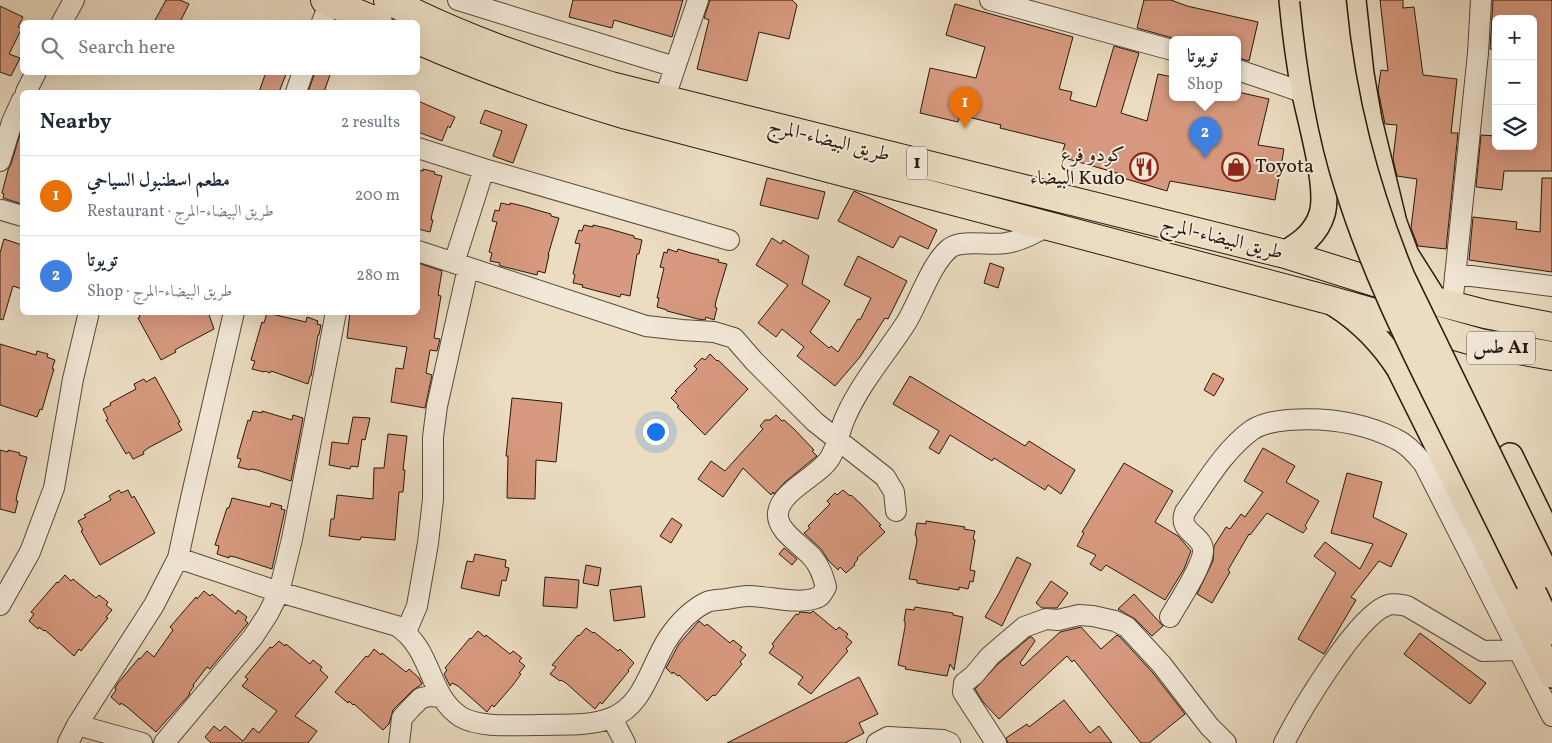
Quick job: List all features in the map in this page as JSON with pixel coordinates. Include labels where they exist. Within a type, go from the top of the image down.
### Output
[{"type":"highway","name":"طريق البيضاء-المرج","points":[[388,0],[455,32],[558,70],[664,100],[1285,254],[1444,303]]},
{"type":"highway","points":[[326,8],[371,20]]},
{"type":"highway","name":"طريق البيضاء-المرج","points":[[420,41],[469,63],[521,82],[627,116],[1329,300],[1450,335]]},
{"type":"highway","points":[[1329,300],[1340,296],[1346,287],[1346,281],[1340,271]]},
{"type":"highway","name":"طس A1","points":[[1444,303],[1493,316],[1552,326]]},
{"type":"highway","name":"طس A1","points":[[1450,335],[1510,350],[1552,356]]},
{"type":"main road","points":[[1285,254],[1304,242],[1312,233],[1320,219],[1324,203],[1324,187],[1300,64],[1292,0]]},
{"type":"main road","points":[[1313,0],[1317,41],[1333,131],[1346,184],[1365,240],[1405,333],[1543,581]]},
{"type":"main road","points":[[1333,0],[1336,36],[1350,118],[1360,159],[1386,238],[1402,277],[1543,581],[1552,632]]},
{"type":"main road","points":[[1353,0],[1360,65],[1369,120],[1394,223],[1406,255],[1444,303]]},
{"type":"main road","points":[[1329,300],[1356,318],[1368,329],[1399,368],[1552,675]]},
{"type":"main road","points":[[1510,456],[1552,542]]},
{"type":"street","points":[[63,20],[74,0]]},
{"type":"street","points":[[458,0],[675,67]]},
{"type":"street","points":[[664,100],[698,0]]},
{"type":"street","points":[[990,0],[1169,49]]},
{"type":"street","points":[[1444,303],[1455,274],[1478,53],[1481,0]]},
{"type":"street","points":[[1241,71],[1305,93]]},
{"type":"street","points":[[27,90],[34,75]]},
{"type":"street","points":[[297,90],[302,75]]},
{"type":"street","points":[[0,161],[12,122],[20,104]]},
{"type":"street","points":[[420,149],[730,240]]},
{"type":"street","points":[[406,632],[416,606],[428,542],[433,499],[433,437],[437,406],[461,266],[484,169]]},
{"type":"street","points":[[1,212],[20,216]]},
{"type":"street","points":[[178,558],[279,592],[398,626],[406,632],[419,648],[441,697],[449,708],[463,718],[483,724],[500,725],[586,724],[612,718],[625,709],[642,692],[668,638],[679,624],[708,601],[747,596],[801,600],[821,596],[826,588],[818,566],[812,556],[780,523],[778,512],[780,507],[789,495],[830,458],[846,415],[859,391],[907,322],[945,253],[957,244],[1003,244],[1017,241],[1047,226]]},
{"type":"street","points":[[420,252],[646,326],[714,332],[734,338],[814,422],[885,477],[894,492],[896,511]]},
{"type":"street","points":[[1455,274],[1552,286]]},
{"type":"street","points":[[0,605],[30,552],[54,488],[73,379],[88,315]]},
{"type":"street","points":[[68,743],[77,725],[154,605],[178,558],[190,498],[233,315]]},
{"type":"street","points":[[164,743],[253,637],[279,592],[292,539],[335,315]]},
{"type":"street","points":[[1170,617],[1196,570],[1203,551],[1202,546],[1184,525],[1182,519],[1185,512],[1233,446],[1254,429],[1280,421],[1318,418],[1364,426],[1396,439],[1416,455],[1430,474],[1552,716]]},
{"type":"street","points":[[1284,743],[1312,694],[1352,636],[1372,614],[1386,605],[1407,606],[1483,651],[1519,650]]},
{"type":"street","points":[[996,743],[963,692],[964,683],[974,675],[990,656],[1024,627],[1046,619],[1058,620],[1080,615],[1115,621],[1127,626],[1162,665],[1208,726],[1226,743]]},
{"type":"street","points":[[399,743],[402,718],[411,708],[421,698],[430,696],[441,697]]},
{"type":"street","points":[[612,718],[625,743]]},
{"type":"street","points":[[77,725],[142,743]]},
{"type":"street","points":[[877,743],[888,736],[943,740],[950,743]]},
{"type":"building","points":[[166,0],[180,0],[189,4],[181,20],[155,20]]},
{"type":"building","points":[[573,0],[683,0],[672,37],[614,20],[612,28],[569,17]]},
{"type":"building","points":[[710,0],[792,0],[797,5],[789,39],[759,32],[747,81],[697,69],[709,20],[704,18]]},
{"type":"building","points":[[1144,0],[1171,0],[1187,6],[1258,22],[1249,61],[1241,59],[1241,36],[1169,37],[1137,28]]},
{"type":"building","points":[[1380,0],[1403,0],[1403,8],[1414,7],[1423,75],[1457,79],[1451,133],[1458,133],[1446,249],[1418,246],[1411,228],[1417,179],[1397,176],[1393,159],[1397,125],[1385,124],[1378,90],[1381,70],[1388,71]]},
{"type":"building","points":[[1493,0],[1552,0],[1552,171],[1504,171],[1502,190],[1476,187],[1481,135],[1492,136],[1492,150],[1537,150],[1537,15],[1492,15]]},
{"type":"building","points":[[955,4],[1073,37],[1059,89],[1072,92],[1070,100],[1096,107],[1114,46],[1139,53],[1121,113],[1147,121],[1158,74],[1169,76],[1169,101],[1241,101],[1241,93],[1269,99],[1258,145],[1284,149],[1275,200],[1170,181],[1167,191],[1116,176],[1117,173],[1061,157],[1065,144],[1000,128],[1001,125],[960,115],[958,122],[920,113],[930,68],[976,78],[985,47],[946,35]]},
{"type":"building","points":[[0,6],[23,17],[18,27],[20,28],[20,32],[9,54],[20,58],[11,76],[0,72]]},
{"type":"building","points":[[1492,16],[1492,49],[1490,49]]},
{"type":"building","points":[[265,75],[286,75],[280,90],[260,90]]},
{"type":"building","points":[[314,75],[330,75],[325,90],[309,90]]},
{"type":"building","points":[[420,102],[455,117],[450,128],[448,126],[442,141],[420,133]]},
{"type":"building","points":[[485,110],[527,125],[513,163],[493,156],[502,131],[480,123]]},
{"type":"building","points":[[20,135],[20,203],[3,198],[4,194],[2,193]]},
{"type":"building","points":[[423,169],[435,172],[434,174],[442,176],[432,214],[431,220],[433,220],[430,232],[420,230],[420,170],[423,171]]},
{"type":"building","points":[[767,178],[825,192],[818,219],[760,205]]},
{"type":"building","points":[[1542,178],[1552,178],[1552,272],[1469,260],[1473,217],[1517,222],[1516,229],[1540,232]]},
{"type":"building","points":[[854,191],[937,230],[928,249],[900,236],[893,248],[838,221]]},
{"type":"building","points":[[501,203],[523,206],[559,218],[548,255],[545,273],[538,271],[537,275],[501,266],[499,265],[500,263],[490,261],[492,253],[489,252],[497,222],[492,221],[495,210],[499,211]]},
{"type":"building","points":[[584,225],[606,228],[642,240],[639,254],[637,254],[630,296],[621,294],[620,297],[573,283],[575,275],[573,274],[580,244],[575,243],[579,230],[582,231]]},
{"type":"building","points":[[772,238],[781,244],[783,240],[809,256],[802,284],[830,301],[810,332],[829,348],[831,346],[838,352],[858,319],[860,320],[871,298],[844,285],[858,256],[907,281],[888,319],[885,318],[860,357],[835,386],[797,356],[804,347],[782,329],[776,337],[758,323],[788,285],[756,265]]},
{"type":"building","points":[[4,239],[20,244],[20,288],[13,286],[3,320],[0,319],[0,253]]},
{"type":"building","points":[[668,249],[677,252],[678,249],[727,264],[716,301],[715,307],[717,308],[714,320],[706,317],[705,320],[698,319],[657,307],[659,298],[657,298],[664,268],[660,267],[664,252],[667,253]]},
{"type":"building","points":[[990,263],[1004,268],[998,288],[984,283]]},
{"type":"building","points":[[420,264],[442,271],[438,295],[441,296],[434,338],[440,339],[437,351],[430,350],[426,373],[432,375],[425,408],[391,402],[396,368],[403,369],[407,347],[347,338],[350,315],[420,315]]},
{"type":"building","points":[[139,315],[209,315],[214,329],[180,347],[175,350],[176,352],[161,360],[138,318]]},
{"type":"building","points":[[266,315],[276,315],[306,322],[307,317],[318,321],[317,324],[321,325],[308,384],[271,371],[270,373],[252,369],[255,361],[251,360],[262,322],[264,323]]},
{"type":"building","points":[[0,344],[36,355],[37,351],[48,354],[47,357],[55,360],[42,410],[40,409],[37,417],[0,405]]},
{"type":"building","points":[[710,354],[748,389],[705,435],[677,407],[679,406],[671,398],[677,392],[675,391],[697,369],[694,366],[702,358],[705,360]]},
{"type":"building","points":[[1213,373],[1224,379],[1214,396],[1204,390]]},
{"type":"building","points":[[910,376],[1025,446],[1029,441],[1075,470],[1061,494],[1048,485],[1045,490],[994,458],[992,461],[950,435],[939,454],[929,448],[939,431],[893,404]]},
{"type":"building","points":[[155,377],[180,422],[178,423],[182,430],[148,448],[143,452],[144,454],[133,459],[129,452],[126,454],[106,420],[108,419],[103,409],[111,405],[110,403],[136,389],[134,384],[144,379],[146,382]]},
{"type":"building","points":[[512,398],[562,403],[556,462],[536,460],[535,499],[507,498],[508,456],[506,456]]},
{"type":"building","points":[[253,411],[262,413],[262,411],[292,420],[293,415],[303,418],[291,481],[257,470],[238,467],[241,459],[237,458],[248,420],[250,421]]},
{"type":"building","points":[[776,415],[794,429],[814,450],[812,451],[817,456],[785,482],[774,494],[773,492],[771,495],[743,468],[723,497],[698,479],[711,461],[725,471],[763,429],[760,426],[765,420],[770,420]]},
{"type":"building","points":[[353,417],[370,418],[365,440],[362,439],[358,467],[351,466],[350,469],[329,465],[332,442],[348,444]]},
{"type":"building","points":[[388,434],[407,436],[403,470],[405,470],[403,492],[399,492],[395,540],[361,537],[360,540],[329,536],[331,519],[334,519],[337,495],[373,499],[374,468],[384,468]]},
{"type":"building","points":[[1263,448],[1295,466],[1286,482],[1319,501],[1303,533],[1267,513],[1249,534],[1212,603],[1197,594],[1213,561],[1214,546],[1226,527],[1230,529],[1241,514],[1245,517],[1263,492],[1244,481]]},
{"type":"building","points":[[0,450],[20,453],[19,455],[27,457],[17,495],[16,501],[18,501],[15,513],[0,509]]},
{"type":"building","points":[[1124,463],[1173,491],[1155,522],[1178,536],[1191,551],[1184,569],[1165,600],[1106,565],[1101,571],[1090,564],[1096,555],[1077,546],[1084,533],[1082,532]]},
{"type":"building","points":[[1347,473],[1382,482],[1373,517],[1407,534],[1391,567],[1379,561],[1351,597],[1356,600],[1324,654],[1298,639],[1336,573],[1314,556],[1325,542],[1360,569],[1373,544],[1331,533]]},
{"type":"building","points":[[119,490],[121,493],[128,490],[132,498],[134,496],[155,533],[100,565],[81,531],[83,530],[78,521],[86,517],[84,515],[111,500],[109,496]]},
{"type":"building","points":[[843,490],[861,504],[881,525],[879,526],[885,532],[857,558],[855,565],[846,573],[840,567],[838,570],[821,549],[804,533],[810,528],[808,526],[830,504],[827,501],[835,493],[837,495]]},
{"type":"building","points":[[232,498],[270,507],[271,503],[282,506],[281,509],[285,510],[272,569],[235,557],[229,556],[229,558],[217,554],[219,546],[215,545]]},
{"type":"building","points":[[672,518],[682,525],[671,543],[660,536]]},
{"type":"building","points":[[926,521],[965,527],[964,529],[975,531],[970,570],[975,571],[973,582],[970,581],[968,589],[959,587],[959,590],[917,583],[917,580],[909,579],[917,541],[915,535],[917,523],[926,524]]},
{"type":"building","points":[[784,548],[797,559],[792,565],[779,554]]},
{"type":"building","points":[[475,554],[506,560],[505,567],[509,568],[506,581],[502,580],[499,596],[461,588],[467,561],[473,562]]},
{"type":"building","points":[[1017,557],[1031,564],[1002,626],[985,617]]},
{"type":"building","points":[[586,565],[601,568],[598,586],[583,583]]},
{"type":"building","points":[[65,575],[71,581],[73,579],[96,598],[99,595],[108,602],[106,605],[112,610],[106,617],[108,618],[81,651],[79,649],[74,656],[45,630],[39,627],[38,629],[29,621],[34,614],[31,612]]},
{"type":"building","points":[[545,577],[579,580],[577,608],[543,606]]},
{"type":"building","points":[[1051,581],[1068,593],[1057,608],[1042,608],[1036,603]]},
{"type":"building","points":[[641,586],[645,617],[614,621],[610,590]]},
{"type":"building","points":[[204,591],[210,596],[212,594],[236,614],[238,610],[247,617],[245,620],[248,623],[210,669],[207,667],[193,685],[190,694],[156,732],[127,707],[121,703],[120,705],[111,697],[118,683],[139,658],[147,651],[154,657],[173,630],[170,627],[196,597],[197,599]]},
{"type":"building","points":[[1134,594],[1163,626],[1152,636],[1135,619],[1118,609]]},
{"type":"building","points":[[915,607],[953,613],[953,615],[963,617],[954,670],[950,664],[947,676],[905,669],[906,667],[898,665],[905,627],[906,609],[914,610]]},
{"type":"building","points":[[813,611],[836,630],[839,627],[848,634],[846,637],[852,642],[846,649],[848,651],[811,694],[798,684],[803,677],[769,653],[774,646],[772,644],[796,614],[798,615],[800,612],[811,613]]},
{"type":"building","points":[[699,621],[705,626],[707,624],[730,643],[733,640],[742,647],[740,650],[746,655],[740,662],[742,664],[715,696],[713,695],[707,701],[679,675],[673,672],[672,674],[666,668],[679,644]]},
{"type":"building","points":[[1081,627],[1101,649],[1117,635],[1120,637],[1153,673],[1185,714],[1149,743],[1141,743],[1074,660],[1072,662],[1067,656],[999,719],[983,702],[975,689],[998,664],[1030,637],[1035,641],[1020,663],[1023,666],[1060,632]]},
{"type":"building","points":[[586,628],[618,651],[620,649],[634,663],[602,704],[600,702],[595,709],[566,683],[550,674],[556,667],[552,665]]},
{"type":"building","points":[[478,631],[510,654],[513,651],[522,658],[519,661],[525,666],[513,685],[494,707],[492,705],[487,712],[458,686],[452,683],[450,686],[444,674],[447,670],[445,668]]},
{"type":"building","points":[[1420,633],[1486,683],[1470,704],[1404,654]]},
{"type":"building","points":[[279,641],[285,646],[286,644],[310,664],[313,660],[322,667],[320,670],[328,677],[295,716],[317,731],[308,743],[211,743],[205,737],[214,726],[220,731],[225,726],[243,741],[253,728],[259,733],[277,711],[242,686],[248,679],[245,677],[270,647],[272,648]]},
{"type":"building","points":[[374,649],[406,672],[409,669],[419,678],[422,684],[413,690],[393,710],[389,724],[383,730],[354,704],[349,701],[348,703],[335,692]]},
{"type":"building","points":[[859,677],[878,714],[859,723],[864,733],[845,743],[727,743]]},
{"type":"building","points":[[1064,700],[1090,733],[1099,726],[1112,743],[1008,743],[1006,738],[1027,724],[1029,727]]},
{"type":"place","name":"مطعم اسطنبول السياحي","points":[[965,128]]},
{"type":"place","name":"تويوتا","points":[[1205,158]]},
{"type":"place","name":"كودو فرع البيضاء Kudo","points":[[1144,167]]},
{"type":"place","name":"Toyota","points":[[1236,167]]}]
